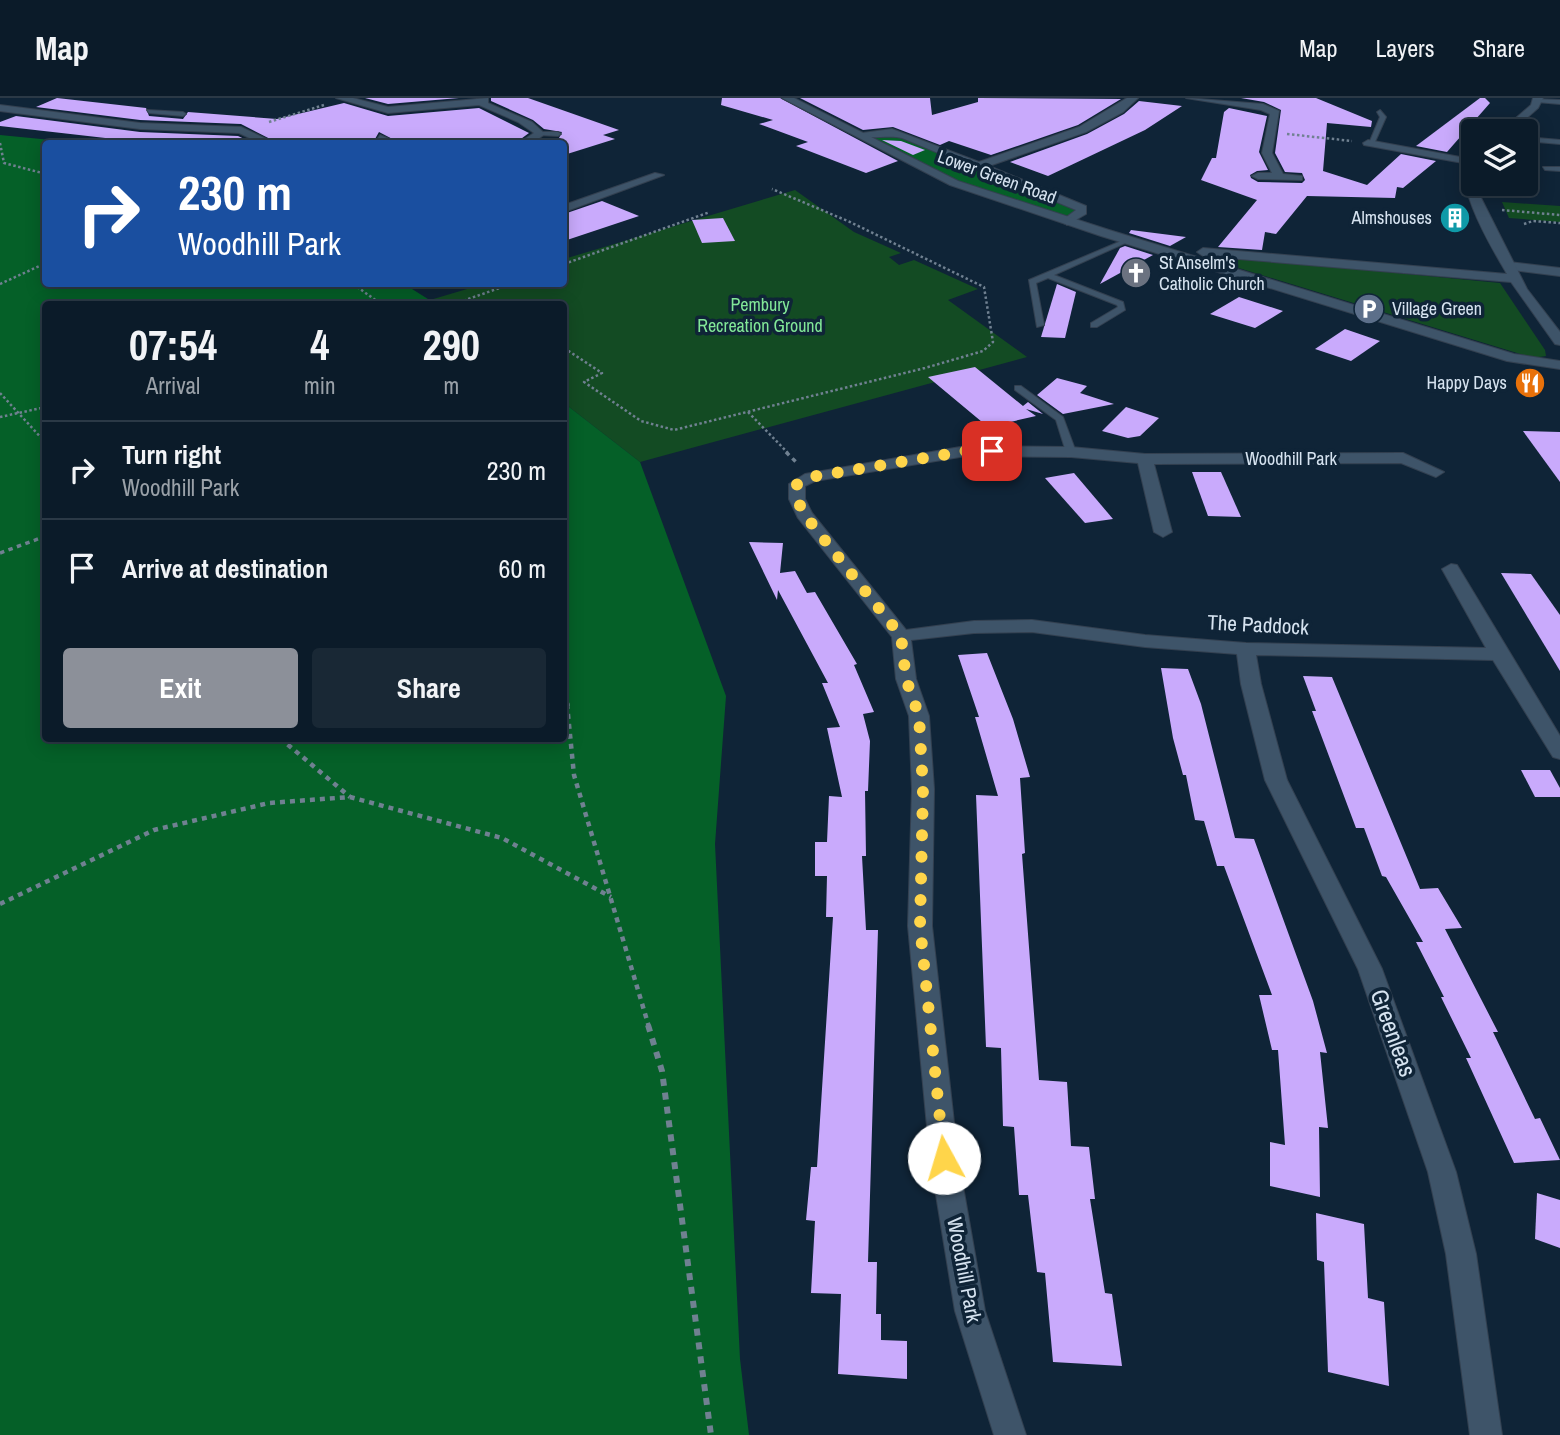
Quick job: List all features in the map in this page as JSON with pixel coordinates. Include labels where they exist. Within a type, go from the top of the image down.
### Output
[{"type":"street","name":"Lower Green Road","points":[[787,98],[954,183],[1067,221],[1166,249],[1512,358],[1560,365]]},
{"type":"street","points":[[979,166],[1096,123],[1122,110],[1133,98]]},
{"type":"street","points":[[1191,98],[1271,110],[1283,108]]},
{"type":"street","points":[[344,99],[388,110],[483,100],[491,109],[535,126],[540,134],[530,140]]},
{"type":"street","points":[[1518,119],[1538,99]]},
{"type":"street","points":[[0,108],[140,126],[241,131],[262,140]]},
{"type":"street","points":[[1271,110],[1275,113],[1267,153],[1279,177]]},
{"type":"street","points":[[860,134],[892,132],[1082,208],[1082,212],[1067,221]]},
{"type":"street","points":[[1368,143],[1461,159]]},
{"type":"street","points":[[567,208],[659,175]]},
{"type":"street","points":[[1258,176],[1298,178]]},
{"type":"street","points":[[1476,196],[1512,273],[1534,311],[1560,341]]},
{"type":"street","name":"Lower Green Road","points":[[1166,249],[1512,273],[1560,272]]},
{"type":"street","name":"Woodhill Park","points":[[811,477],[966,451],[1071,452],[1145,459],[1403,458],[1436,472]]},
{"type":"street","points":[[1145,459],[1163,531]]},
{"type":"street","points":[[811,477],[797,484],[797,499],[804,514],[901,636]]},
{"type":"street","points":[[1451,569],[1499,654],[1560,751]]},
{"type":"street","name":"The Paddock","points":[[901,636],[974,628],[1031,626],[1145,641],[1246,649],[1499,654]]},
{"type":"street","name":"Woodhill Park","points":[[901,636],[906,679],[919,716],[923,789],[920,926],[944,1158],[970,1311],[1010,1435]]},
{"type":"street","name":"Greenleas","points":[[1246,649],[1251,684],[1276,780],[1370,969],[1441,1172],[1461,1254],[1486,1435]]},
{"type":"lane","points":[[1538,99],[1560,102]]},
{"type":"lane","points":[[149,111],[183,114]]},
{"type":"lane","points":[[140,126],[166,113]]},
{"type":"lane","points":[[1368,143],[1372,143],[1383,117],[1380,113]]},
{"type":"lane","points":[[540,134],[558,134]]},
{"type":"lane","points":[[380,137],[387,140]]},
{"type":"lane","points":[[1538,140],[1560,142]]},
{"type":"lane","points":[[1545,167],[1560,169]]},
{"type":"lane","points":[[1041,325],[1032,282],[1128,240]]},
{"type":"lane","points":[[1047,275],[1120,304],[1122,308],[1118,314],[1094,325]]},
{"type":"lane","points":[[1018,388],[1060,419],[1071,452]]},
{"type":"path","points":[[241,131],[344,99]]},
{"type":"path","points":[[1272,133],[1360,142],[1361,139],[1368,143]]},
{"type":"path","points":[[0,143],[4,163],[42,173]]},
{"type":"path","points":[[567,350],[602,373],[584,382],[653,427],[674,430],[925,368],[983,351],[993,342],[984,287],[772,188]]},
{"type":"path","points":[[1499,210],[1560,215]]},
{"type":"path","points":[[567,263],[710,212]]},
{"type":"path","points":[[1524,224],[1533,221],[1560,223]]},
{"type":"path","points":[[567,263],[579,266]]},
{"type":"path","points":[[0,284],[42,265]]},
{"type":"path","points":[[357,287],[377,301]]},
{"type":"path","points":[[462,301],[502,287]]},
{"type":"path","points":[[0,393],[42,438]]},
{"type":"path","points":[[0,417],[42,408]]},
{"type":"path","points":[[748,412],[811,477]]},
{"type":"path","points":[[0,553],[42,537]]},
{"type":"path","points":[[567,699],[574,775],[662,1071],[711,1435]]},
{"type":"path","points":[[286,742],[350,797]]},
{"type":"path","points":[[0,904],[154,830],[268,803],[350,797],[502,838],[611,897]]},
{"type":"green space","points":[[892,132],[1082,208],[1067,221],[954,183],[860,134]]},
{"type":"green space","points":[[0,135],[51,140],[42,140],[42,287],[409,287],[431,301],[42,301],[42,742],[567,742],[567,405],[640,462],[726,696],[715,844],[740,1359],[749,1435],[0,1435]]},
{"type":"green space","name":"Pembury Recreation Ground","points":[[795,190],[854,232],[901,253],[889,257],[899,265],[914,260],[978,289],[948,300],[1027,357],[640,462],[567,405],[567,301],[430,300],[474,287],[567,287],[567,258]]},
{"type":"green space","points":[[1502,202],[1560,206],[1560,222],[1509,218]]},
{"type":"green space","name":"Village Green","points":[[1209,255],[1500,283],[1545,350],[1546,356],[1533,358],[1206,258]]},
{"type":"building","points":[[57,98],[146,108],[149,116],[183,119],[188,112],[277,119],[344,103],[388,116],[479,108],[529,133],[519,140],[394,140],[379,132],[377,140],[272,140],[241,124],[140,120],[36,107]]},
{"type":"building","points":[[365,98],[459,98],[388,104]]},
{"type":"building","points":[[491,98],[528,98],[619,130],[603,135],[615,139],[567,154],[567,140],[541,140],[559,138],[562,132],[544,129],[533,120],[491,101]]},
{"type":"building","points":[[722,98],[780,98],[898,161],[866,173],[796,146],[808,142],[759,124],[773,120],[721,105]]},
{"type":"building","points":[[800,98],[930,98],[932,115],[978,102],[978,98],[1121,99],[1078,125],[991,155],[949,141],[940,145],[893,127],[863,130]]},
{"type":"building","points":[[1241,98],[1316,98],[1372,121],[1371,127],[1327,123],[1323,171],[1367,185],[1401,154],[1436,161],[1403,188],[1397,187],[1395,198],[1307,196],[1276,234],[1265,232],[1262,250],[1218,247],[1257,200],[1201,180],[1212,158],[1216,158],[1224,112],[1229,108],[1267,116],[1259,152],[1268,170],[1257,171],[1250,175],[1251,178],[1258,182],[1302,183],[1305,180],[1302,173],[1285,172],[1275,153],[1281,110],[1264,102]]},
{"type":"building","points":[[1480,98],[1485,98],[1490,103],[1476,119],[1461,119],[1461,136],[1447,152],[1416,146]]},
{"type":"building","points":[[1139,101],[1182,106],[1145,130],[1048,176],[1010,162],[1087,134],[1124,114]]},
{"type":"building","points":[[16,116],[140,132],[238,136],[246,140],[123,140],[0,126],[0,122]]},
{"type":"building","points":[[882,140],[901,141],[925,150],[913,155]]},
{"type":"building","points":[[602,201],[639,216],[567,240],[567,213]]},
{"type":"building","points":[[723,218],[735,241],[702,243],[692,220]]},
{"type":"building","points":[[1131,230],[1186,237],[1170,246],[1129,233]]},
{"type":"building","points":[[1125,246],[1153,255],[1100,284],[1120,248]]},
{"type":"building","points":[[1057,284],[1076,292],[1065,338],[1041,337]]},
{"type":"building","points":[[1239,297],[1283,311],[1255,328],[1210,314]]},
{"type":"building","points":[[1345,329],[1380,341],[1351,361],[1315,349]]},
{"type":"building","points":[[975,367],[1023,406],[1028,402],[1043,414],[1026,409],[1036,416],[988,427],[928,377]]},
{"type":"building","points":[[1057,378],[1087,386],[1080,393],[1114,404],[1063,414],[1037,395]]},
{"type":"building","points":[[1126,407],[1159,418],[1140,436],[1128,438],[1102,431]]},
{"type":"building","points":[[1523,431],[1560,432],[1560,482]]},
{"type":"building","points":[[1192,472],[1221,472],[1241,517],[1208,516]]},
{"type":"building","points":[[1074,473],[1113,519],[1085,523],[1045,478]]},
{"type":"building","points":[[749,542],[783,543],[780,573],[795,571],[807,593],[815,592],[857,664],[854,665],[874,712],[863,714],[870,741],[868,791],[865,791],[866,856],[862,856],[866,930],[878,930],[868,1262],[877,1262],[876,1314],[881,1314],[881,1340],[907,1341],[907,1379],[838,1374],[841,1294],[811,1293],[815,1221],[806,1220],[811,1167],[817,1167],[833,917],[826,917],[827,876],[815,876],[815,842],[827,842],[829,796],[842,797],[827,728],[840,727],[822,683],[828,683],[778,590],[777,600]]},
{"type":"building","points":[[1501,573],[1531,574],[1560,615],[1560,671]]},
{"type":"building","points":[[987,653],[1013,719],[1030,777],[1020,778],[1025,853],[1022,854],[1039,1080],[1067,1082],[1071,1146],[1089,1147],[1095,1199],[1090,1199],[1105,1293],[1112,1294],[1122,1366],[1053,1362],[1045,1273],[1037,1272],[1028,1195],[1019,1195],[1014,1127],[1003,1126],[1001,1048],[986,1047],[976,795],[998,796],[975,717],[979,717],[958,655]]},
{"type":"building","points":[[1161,668],[1188,669],[1201,704],[1235,838],[1254,839],[1313,1001],[1327,1053],[1320,1052],[1328,1128],[1319,1127],[1320,1197],[1270,1186],[1270,1142],[1285,1145],[1278,1050],[1272,1050],[1259,995],[1272,995],[1224,866],[1217,866],[1204,821],[1195,820],[1186,775],[1183,775],[1173,738]]},
{"type":"building","points":[[1303,676],[1332,677],[1420,889],[1438,888],[1462,928],[1445,929],[1498,1032],[1493,1032],[1535,1119],[1540,1118],[1560,1160],[1514,1163],[1466,1058],[1471,1058],[1441,997],[1444,997],[1416,942],[1423,942],[1386,877],[1382,876],[1364,828],[1356,828],[1312,711],[1316,711]]},
{"type":"building","points":[[1521,770],[1550,770],[1560,788],[1560,797],[1535,797]]},
{"type":"building","points":[[1537,1193],[1560,1200],[1560,1248],[1535,1239]]},
{"type":"building","points":[[1316,1213],[1364,1224],[1368,1298],[1384,1302],[1389,1386],[1328,1372],[1324,1262],[1317,1260]]},
{"type":"place","name":"Almshouses","points":[[1455,218]]},
{"type":"place","name":"St Anselm's Catholic Church","points":[[1136,273]]},
{"type":"place","name":"Village Green","points":[[1369,309]]},
{"type":"place","name":"Happy Days","points":[[1530,383]]},
{"type":"route","points":[[944,1158],[920,926],[923,789],[919,716],[906,679],[901,636],[804,514],[797,499],[797,484],[811,477],[966,451],[992,451]]}]
